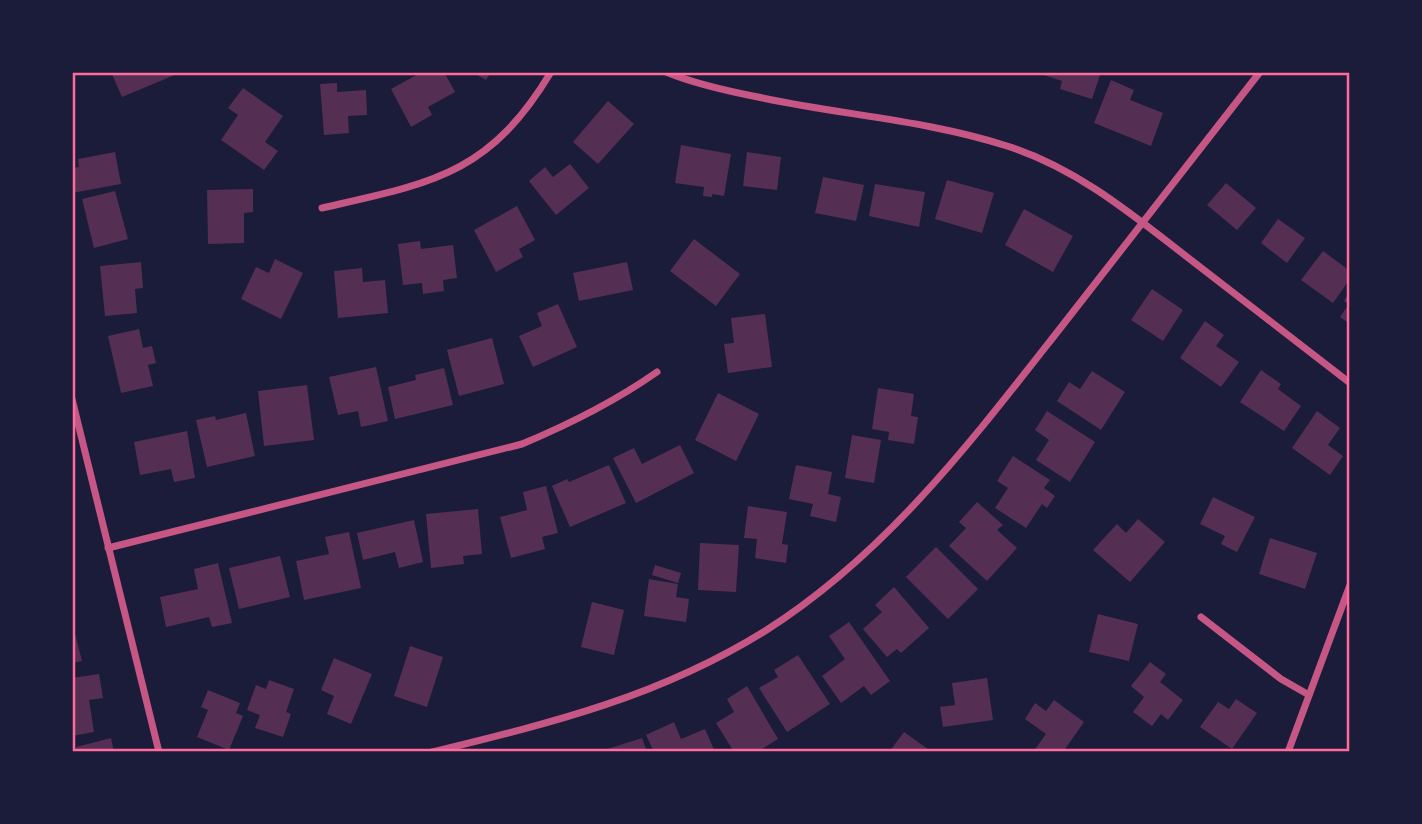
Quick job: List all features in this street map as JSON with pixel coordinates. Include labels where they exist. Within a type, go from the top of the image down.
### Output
[{"type":"street","points":[[322,208],[408,188],[451,173],[489,148],[522,116],[551,72]]},
{"type":"street","points":[[666,72],[726,90],[802,107],[947,131],[1008,146],[1047,162],[1085,182],[1142,222],[1350,383]]},
{"type":"street","points":[[432,752],[534,727],[644,693],[766,631],[833,581],[895,527],[935,484],[1260,72]]},
{"type":"street","points":[[108,548],[522,444],[581,418],[622,396],[657,372]]},
{"type":"street","points":[[72,400],[159,752]]},
{"type":"street","points":[[1288,752],[1350,585]]},
{"type":"street","points":[[1201,617],[1281,679],[1309,695]]},
{"type":"building","points":[[111,72],[182,72],[122,97]]},
{"type":"building","points":[[422,72],[444,72],[455,92],[428,107],[432,115],[411,127],[391,89]]},
{"type":"building","points":[[472,72],[491,72],[486,80]]},
{"type":"building","points":[[1046,72],[1101,72],[1092,99],[1060,89],[1062,81],[1044,75]]},
{"type":"building","points":[[1111,80],[1134,90],[1130,100],[1163,113],[1151,146],[1094,123]]},
{"type":"building","points":[[337,83],[337,92],[366,90],[367,115],[348,116],[349,133],[324,135],[320,84]]},
{"type":"building","points":[[243,88],[283,116],[265,142],[278,151],[264,170],[221,140],[238,115],[228,108]]},
{"type":"building","points":[[608,101],[634,124],[598,164],[573,142]]},
{"type":"building","points":[[681,145],[731,154],[724,196],[703,196],[704,187],[675,183]]},
{"type":"building","points":[[115,152],[121,184],[72,193],[72,168],[79,167],[78,159]]},
{"type":"building","points":[[747,152],[781,157],[777,190],[743,186]]},
{"type":"building","points":[[570,164],[589,188],[556,215],[529,181],[545,167],[553,177]]},
{"type":"building","points":[[823,177],[864,185],[856,221],[815,213]]},
{"type":"building","points":[[947,180],[994,193],[982,233],[935,219]]},
{"type":"building","points":[[1226,183],[1256,208],[1237,230],[1207,205]]},
{"type":"building","points":[[875,184],[925,192],[919,227],[869,216]]},
{"type":"building","points":[[253,189],[253,212],[244,213],[244,243],[208,244],[207,190]]},
{"type":"building","points":[[115,191],[128,239],[94,248],[82,199]]},
{"type":"building","points":[[517,206],[535,240],[519,249],[523,257],[496,272],[474,230]]},
{"type":"building","points":[[1024,209],[1073,236],[1053,272],[1005,245]]},
{"type":"building","points":[[1278,219],[1305,238],[1287,263],[1261,243]]},
{"type":"building","points":[[694,239],[740,274],[716,306],[670,271]]},
{"type":"building","points":[[420,241],[421,249],[453,245],[457,278],[443,280],[444,291],[423,294],[422,283],[403,285],[398,244]]},
{"type":"building","points":[[1323,251],[1350,271],[1350,279],[1333,303],[1301,280]]},
{"type":"building","points":[[275,259],[303,273],[281,319],[241,299],[256,267],[269,273]]},
{"type":"building","points":[[141,262],[143,288],[135,289],[137,313],[105,316],[100,266]]},
{"type":"building","points":[[627,262],[633,290],[579,301],[573,273]]},
{"type":"building","points":[[362,268],[363,282],[385,280],[388,313],[338,318],[334,271]]},
{"type":"building","points":[[1152,289],[1183,310],[1163,341],[1131,320]]},
{"type":"building","points":[[1350,291],[1350,324],[1340,317],[1349,304],[1344,301]]},
{"type":"building","points":[[558,304],[577,347],[533,367],[519,336],[542,326],[537,313]]},
{"type":"building","points":[[765,314],[772,367],[728,373],[724,344],[734,343],[731,318]]},
{"type":"building","points":[[1205,321],[1224,335],[1216,346],[1239,362],[1221,387],[1180,358]]},
{"type":"building","points":[[139,329],[143,348],[152,346],[156,363],[148,365],[153,386],[121,393],[108,336]]},
{"type":"building","points":[[492,338],[504,384],[459,396],[447,350]]},
{"type":"building","points":[[376,367],[388,421],[361,427],[358,411],[338,415],[329,377]]},
{"type":"building","points":[[444,368],[453,405],[395,419],[388,387],[416,380],[415,375]]},
{"type":"building","points":[[1261,370],[1281,384],[1278,389],[1301,406],[1284,431],[1240,402]]},
{"type":"building","points":[[1092,371],[1125,392],[1101,430],[1057,401],[1069,382],[1080,389]]},
{"type":"building","points":[[307,385],[314,440],[264,446],[258,391]]},
{"type":"building","points":[[878,388],[914,394],[911,416],[918,417],[914,444],[888,440],[889,432],[872,429]]},
{"type":"building","points":[[718,393],[759,414],[736,461],[695,440]]},
{"type":"building","points":[[1047,411],[1095,442],[1070,482],[1036,460],[1049,440],[1035,430]]},
{"type":"building","points":[[1317,411],[1340,428],[1328,445],[1343,456],[1330,475],[1292,448]]},
{"type":"building","points":[[246,413],[255,456],[207,467],[196,420],[215,416],[216,420]]},
{"type":"building","points":[[187,431],[195,478],[174,482],[171,469],[140,475],[134,442]]},
{"type":"building","points":[[852,435],[881,440],[874,483],[845,478]]},
{"type":"building","points":[[680,445],[694,473],[636,503],[613,458],[634,448],[642,464]]},
{"type":"building","points":[[1013,456],[1050,480],[1044,488],[1055,496],[1047,508],[1042,504],[1026,528],[995,508],[1008,488],[997,481]]},
{"type":"building","points":[[609,465],[626,503],[570,527],[552,486],[567,479],[569,482]]},
{"type":"building","points":[[796,465],[832,472],[828,494],[841,497],[836,522],[810,516],[813,504],[789,499]]},
{"type":"building","points":[[546,486],[558,533],[542,537],[545,549],[511,558],[500,517],[527,510],[523,492]]},
{"type":"building","points":[[1213,497],[1255,517],[1237,552],[1221,544],[1225,536],[1200,524]]},
{"type":"building","points":[[977,502],[1003,525],[997,530],[1017,548],[987,581],[949,546],[966,528],[959,522]]},
{"type":"building","points":[[748,506],[787,512],[782,544],[788,545],[786,563],[755,558],[757,539],[744,538]]},
{"type":"building","points":[[478,509],[482,554],[463,556],[464,564],[431,568],[426,514]]},
{"type":"building","points":[[1138,519],[1165,542],[1130,582],[1093,550],[1117,524],[1126,533]]},
{"type":"building","points":[[414,520],[423,562],[399,568],[395,552],[363,560],[357,533]]},
{"type":"building","points":[[349,532],[361,588],[304,600],[296,561],[329,554],[325,537]]},
{"type":"building","points":[[1270,538],[1317,553],[1305,589],[1259,574]]},
{"type":"building","points":[[700,543],[739,545],[736,592],[698,590]]},
{"type":"building","points":[[936,547],[978,589],[948,619],[906,577]]},
{"type":"building","points":[[280,556],[290,597],[239,609],[229,568]]},
{"type":"building","points":[[218,563],[232,623],[212,627],[209,617],[166,627],[160,597],[198,589],[194,569]]},
{"type":"building","points":[[655,565],[681,573],[678,583],[652,575]]},
{"type":"building","points":[[649,579],[678,584],[676,597],[689,599],[686,622],[644,616]]},
{"type":"building","points":[[894,587],[929,628],[901,653],[897,649],[887,657],[863,629],[882,612],[875,605]]},
{"type":"building","points":[[592,602],[624,610],[614,655],[581,647]]},
{"type":"building","points":[[1098,614],[1138,624],[1129,661],[1089,652]]},
{"type":"building","points":[[72,622],[82,661],[72,663]]},
{"type":"building","points":[[849,622],[890,681],[871,695],[864,686],[841,703],[822,676],[845,659],[829,636]]},
{"type":"building","points":[[410,646],[443,657],[427,707],[394,696]]},
{"type":"building","points":[[798,655],[830,704],[787,732],[759,688],[778,677],[774,670]]},
{"type":"building","points":[[334,658],[372,674],[351,724],[327,714],[334,696],[321,690]]},
{"type":"building","points":[[1150,662],[1166,674],[1160,682],[1183,700],[1168,720],[1161,714],[1152,726],[1133,712],[1144,697],[1131,686]]},
{"type":"building","points":[[99,674],[103,698],[89,700],[94,732],[72,736],[72,678]]},
{"type":"building","points":[[987,678],[993,720],[943,727],[940,707],[955,705],[952,683]]},
{"type":"building","points":[[269,680],[294,689],[286,712],[291,714],[283,737],[255,728],[260,715],[247,710],[256,685],[266,689]]},
{"type":"building","points":[[747,686],[778,739],[757,752],[734,752],[716,723],[734,712],[727,699]]},
{"type":"building","points":[[208,690],[240,703],[236,713],[243,716],[229,750],[197,737],[208,710],[201,707]]},
{"type":"building","points":[[1236,699],[1257,713],[1232,749],[1200,727],[1218,702],[1229,709]]},
{"type":"building","points":[[1054,700],[1084,722],[1063,752],[1033,752],[1046,734],[1025,719],[1035,703],[1046,711]]},
{"type":"building","points":[[674,722],[681,739],[705,729],[715,752],[654,752],[646,735]]},
{"type":"building","points":[[904,732],[932,752],[889,752]]},
{"type":"building","points":[[111,738],[114,752],[78,752],[76,747]]},
{"type":"building","points":[[642,738],[647,752],[598,752]]}]
